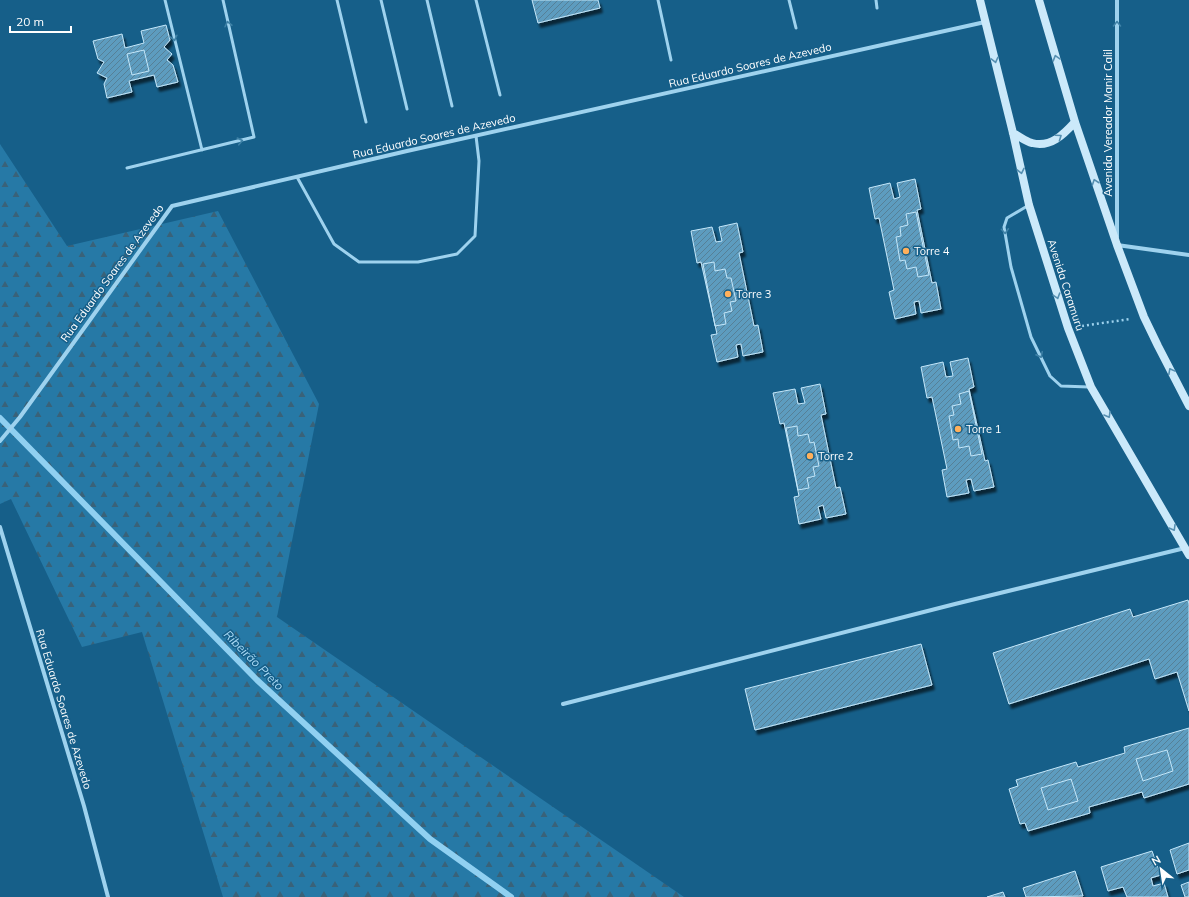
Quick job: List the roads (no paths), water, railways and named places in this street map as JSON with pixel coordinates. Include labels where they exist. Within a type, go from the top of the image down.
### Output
[{"type":"main road","name":"Avenida Caramuru","points":[[980,0],[1029,205],[1068,328],[1091,387],[1187,552]]},
{"type":"main road","points":[[1039,0],[1075,122],[1117,245],[1144,317],[1189,406]]},
{"type":"main road","points":[[1013,133],[1031,143],[1051,143],[1066,132],[1075,122]]},
{"type":"street","name":"Avenida Vereador Manir Calil","points":[[1117,0],[1117,245]]},
{"type":"street","name":"Rua Eduardo Soares de Azevedo","points":[[0,441],[20,416],[172,206],[985,22]]},
{"type":"street","points":[[1117,245],[1189,255]]},
{"type":"street","name":"Rua Eduardo Soares de Azevedo","points":[[0,527],[84,806],[108,897]]},
{"type":"street","points":[[563,704],[955,604],[1187,552]]},
{"type":"lane","points":[[165,0],[202,150]]},
{"type":"lane","points":[[127,168],[254,137],[223,0]]},
{"type":"lane","points":[[336,0],[366,122]]},
{"type":"lane","points":[[381,0],[407,109]]},
{"type":"lane","points":[[427,0],[452,106]]},
{"type":"lane","points":[[476,0],[500,96]]},
{"type":"lane","points":[[658,0],[671,60]]},
{"type":"lane","points":[[789,0],[796,28]]},
{"type":"lane","points":[[876,0],[877,8]]},
{"type":"lane","points":[[297,177],[334,244],[359,262],[418,262],[458,254],[475,236],[479,161],[476,136]]},
{"type":"lane","points":[[1029,205],[1007,218],[1004,227],[1011,267],[1031,337],[1050,376],[1062,386],[1091,387]]},
{"type":"waterway","name":"Ribeirão Preto","points":[[0,418],[257,680],[430,839],[511,897]]},
{"type":"place","name":"Torre 4","points":[[906,251]]},
{"type":"place","name":"Torre 3","points":[[728,294]]},
{"type":"place","name":"Torre 1","points":[[958,429]]},
{"type":"place","name":"Torre 2","points":[[810,456]]}]
